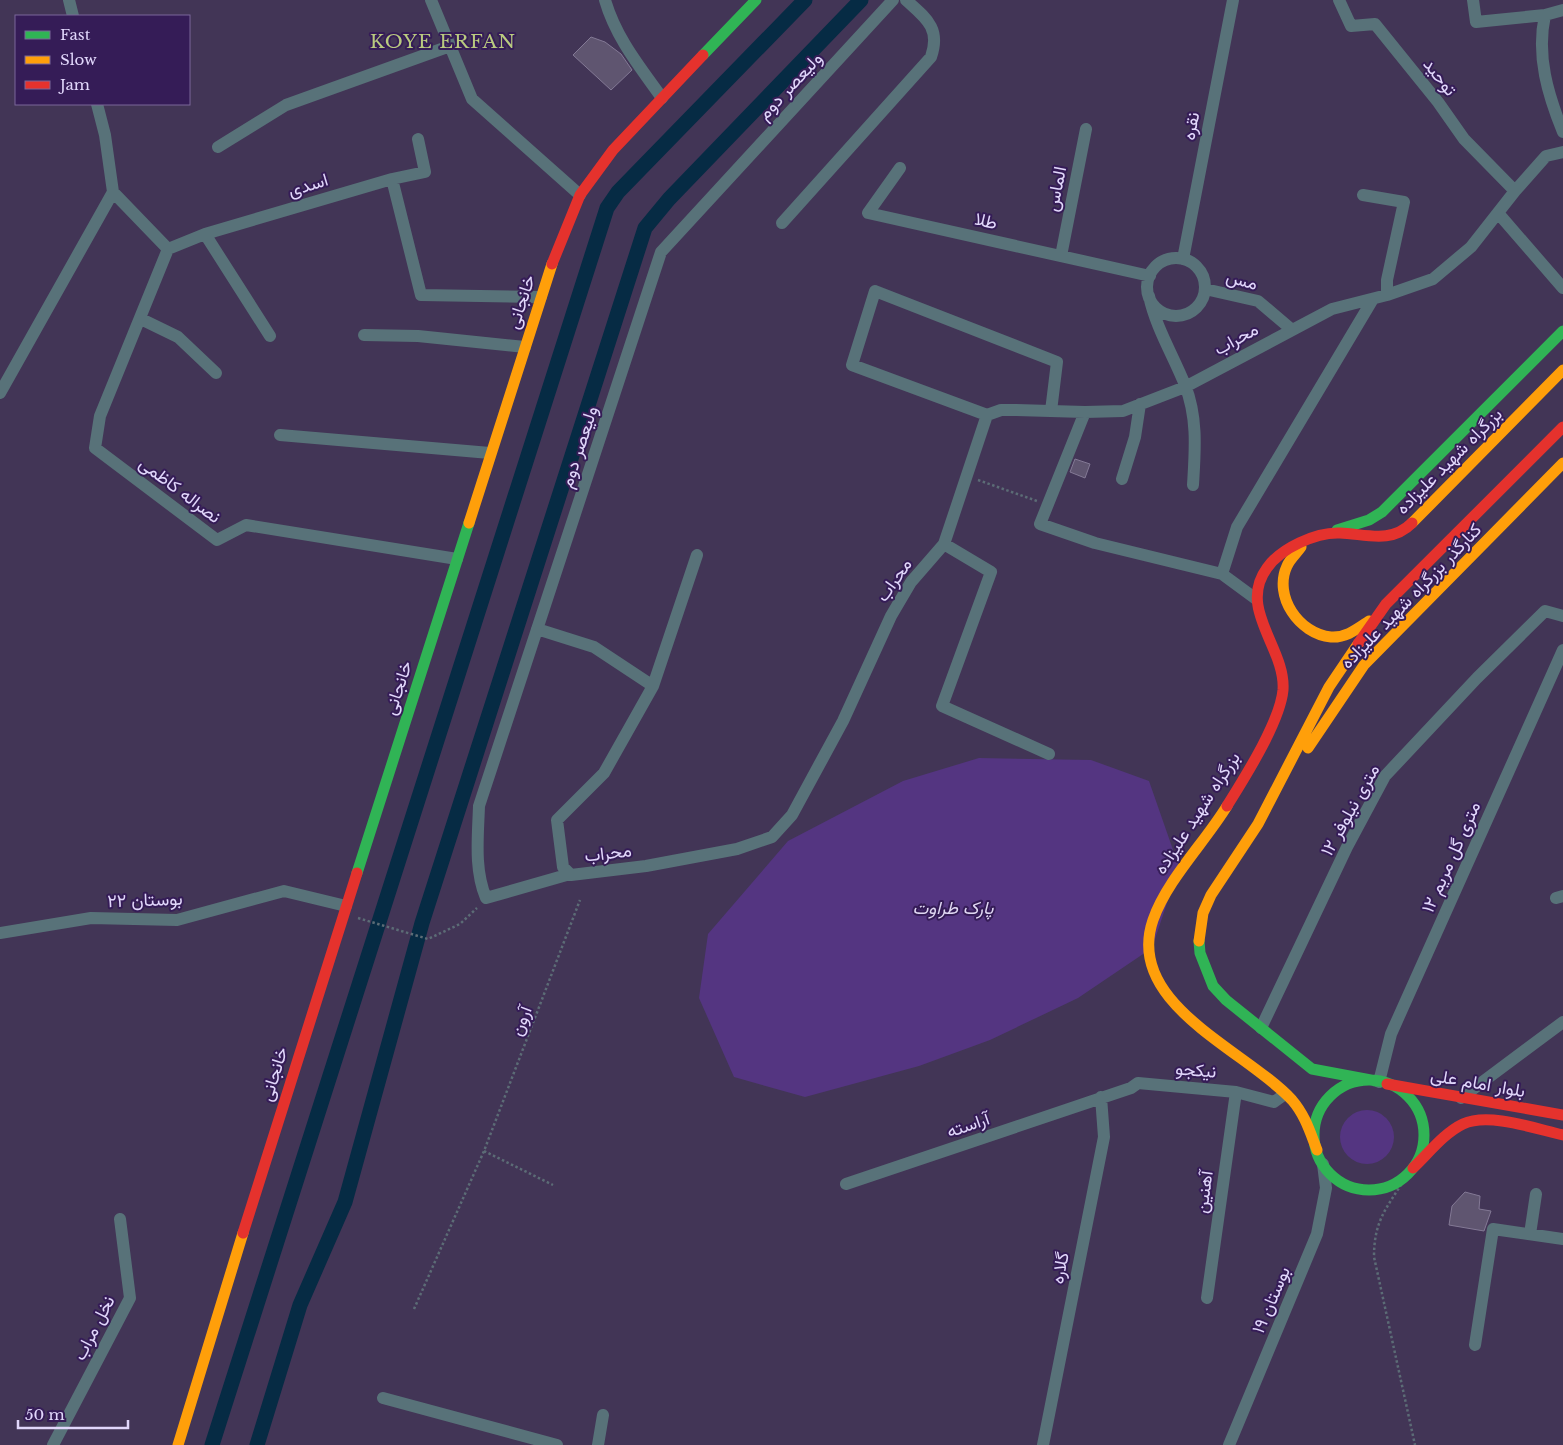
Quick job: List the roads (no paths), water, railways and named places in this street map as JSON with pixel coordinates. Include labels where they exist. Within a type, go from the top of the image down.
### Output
[{"type":"main road","name":"خانجانی","points":[[178,1445],[346,906],[557,249],[580,195],[613,150],[756,0]]},
{"type":"main road","points":[[1321,535],[1369,520],[1382,512],[1563,331]]},
{"type":"main road","name":"بزرگراه شهید علیزاده","points":[[1317,1150],[1306,1119],[1285,1094],[1170,1001],[1154,974],[1149,946],[1151,927],[1157,908],[1230,802],[1262,741],[1281,698],[1283,682],[1281,669],[1259,614],[1256,599],[1258,585],[1268,567],[1281,555],[1321,535],[1342,533],[1378,538],[1402,531],[1563,370]]},
{"type":"main road","points":[[1307,542],[1292,556],[1283,580],[1286,604],[1301,625],[1324,635],[1344,635],[1363,627],[1563,427]]},
{"type":"main road","name":"کنارگذر بزرگراه شهید علیزاده","points":[[1264,813],[1360,670],[1563,463]]},
{"type":"main road","points":[[1381,1082],[1359,1082],[1348,1085],[1330,1098],[1317,1121],[1315,1136],[1317,1150],[1323,1164],[1341,1182],[1364,1190],[1384,1188],[1410,1172],[1423,1147],[1424,1130],[1414,1104],[1406,1095],[1381,1082],[1312,1069],[1223,998],[1211,982],[1204,968],[1200,949],[1200,929],[1204,912],[1213,893],[1264,813],[1322,698],[1349,655],[1386,604]]},
{"type":"main road","name":"بلوار امام علی","points":[[1381,1082],[1563,1116]]},
{"type":"main road","name":"بلوار امام علی","points":[[1410,1172],[1456,1129],[1466,1123],[1493,1122],[1563,1135]]},
{"type":"street","points":[[69,0],[73,15]]},
{"type":"street","points":[[431,0],[472,99],[580,195]]},
{"type":"street","points":[[605,0],[611,18],[629,52],[662,98]]},
{"type":"street","name":"ولیعصر دوم","points":[[570,874],[486,898],[481,886],[477,858],[479,806],[661,252],[893,0]]},
{"type":"street","points":[[782,223],[931,57],[936,43],[933,32],[926,18],[906,0]]},
{"type":"street","name":"نقره","points":[[1183,259],[1233,0]]},
{"type":"street","name":"توحید","points":[[1339,0],[1351,26],[1375,24],[1438,102],[1464,139],[1515,191]]},
{"type":"street","points":[[1473,0],[1476,22],[1545,15],[1563,10]]},
{"type":"street","points":[[1545,15],[1541,33],[1542,53],[1549,97],[1563,132]]},
{"type":"street","points":[[218,147],[286,105],[450,46]]},
{"type":"street","points":[[97,105],[105,135],[113,192],[168,249]]},
{"type":"street","name":"الماس","points":[[1061,256],[1086,129]]},
{"type":"street","name":"اسدی","points":[[168,249],[204,234],[392,179],[425,172],[418,139]]},
{"type":"street","name":"محراب","points":[[697,555],[653,686],[604,773],[557,820],[563,867],[570,874],[646,866],[737,849],[772,838],[792,815],[843,721],[890,616],[911,582],[944,544],[987,416],[1001,410],[1122,411],[1185,387],[1291,329],[1332,310],[1387,296],[1433,279],[1471,247],[1515,191],[1546,156],[1563,152]]},
{"type":"street","name":"طلا","points":[[900,168],[868,212],[1150,276]]},
{"type":"street","points":[[392,179],[421,295],[541,297]]},
{"type":"street","points":[[0,393],[113,192]]},
{"type":"street","points":[[1364,195],[1404,202],[1387,280],[1387,296]]},
{"type":"street","points":[[1498,213],[1563,288]]},
{"type":"street","points":[[204,234],[270,336]]},
{"type":"street","name":"نصراله کاظمی","points":[[168,249],[100,416],[95,448],[217,540],[246,525],[457,559]]},
{"type":"street","points":[[1149,296],[1153,305],[1160,312],[1170,316],[1188,314],[1200,304],[1205,289],[1204,279],[1199,270],[1183,259],[1167,260],[1160,264],[1150,276],[1149,296],[1154,318],[1185,387],[1196,432],[1193,484]]},
{"type":"street","name":"مس","points":[[1205,289],[1258,301],[1291,329]]},
{"type":"street","points":[[987,416],[852,365],[875,291],[1056,362],[1052,411]]},
{"type":"street","points":[[1222,574],[1237,527],[1373,299]]},
{"type":"street","points":[[141,319],[178,337],[216,373]]},
{"type":"street","points":[[364,336],[418,336],[525,347]]},
{"type":"street","points":[[1122,479],[1135,437],[1140,404]]},
{"type":"street","points":[[1085,412],[1040,524],[1095,543],[1222,574],[1256,599]]},
{"type":"street","points":[[280,435],[490,453]]},
{"type":"street","points":[[944,544],[992,572],[942,706],[1050,754]]},
{"type":"street","name":"۱۲ متری نیلوفر","points":[[1261,1028],[1347,847],[1385,776],[1477,678],[1545,611],[1563,616]]},
{"type":"street","points":[[537,629],[594,647],[653,686]]},
{"type":"street","name":"۱۲ متری گل مریم","points":[[1381,1082],[1391,1034],[1563,650]]},
{"type":"street","name":"بوستان ۲۲","points":[[0,933],[91,918],[177,920],[284,891],[346,906]]},
{"type":"street","points":[[1461,1098],[1563,1022]]},
{"type":"street","name":"نیکجو","points":[[1102,1097],[1131,1088],[1138,1083],[1236,1092],[1274,1102],[1285,1094]]},
{"type":"street","name":"آهنین","points":[[1207,1298],[1236,1092]]},
{"type":"street","name":"آراسته","points":[[846,1184],[1102,1097]]},
{"type":"street","name":"گلاره","points":[[1043,1445],[1104,1137],[1102,1097]]},
{"type":"street","name":"بوستان ۱۹","points":[[1229,1445],[1317,1234],[1326,1188],[1323,1164]]},
{"type":"street","points":[[1530,1234],[1536,1194]]},
{"type":"street","name":"نخل مراب","points":[[53,1445],[130,1298],[120,1219]]},
{"type":"street","points":[[1475,1344],[1493,1229],[1563,1239]]},
{"type":"street","points":[[383,1398],[557,1445]]},
{"type":"street","points":[[598,1445],[603,1416]]},
{"type":"waterway","points":[[212,1445],[607,208],[618,192],[805,0]]},
{"type":"waterway","points":[[257,1445],[300,1305],[345,1202],[422,923],[645,228],[669,199],[861,0]]},
{"type":"district","name":"KOYE ERFAN","points":[[443,41]]},
{"type":"park label","name":"پارک طراوت","points":[[953,908]]}]
